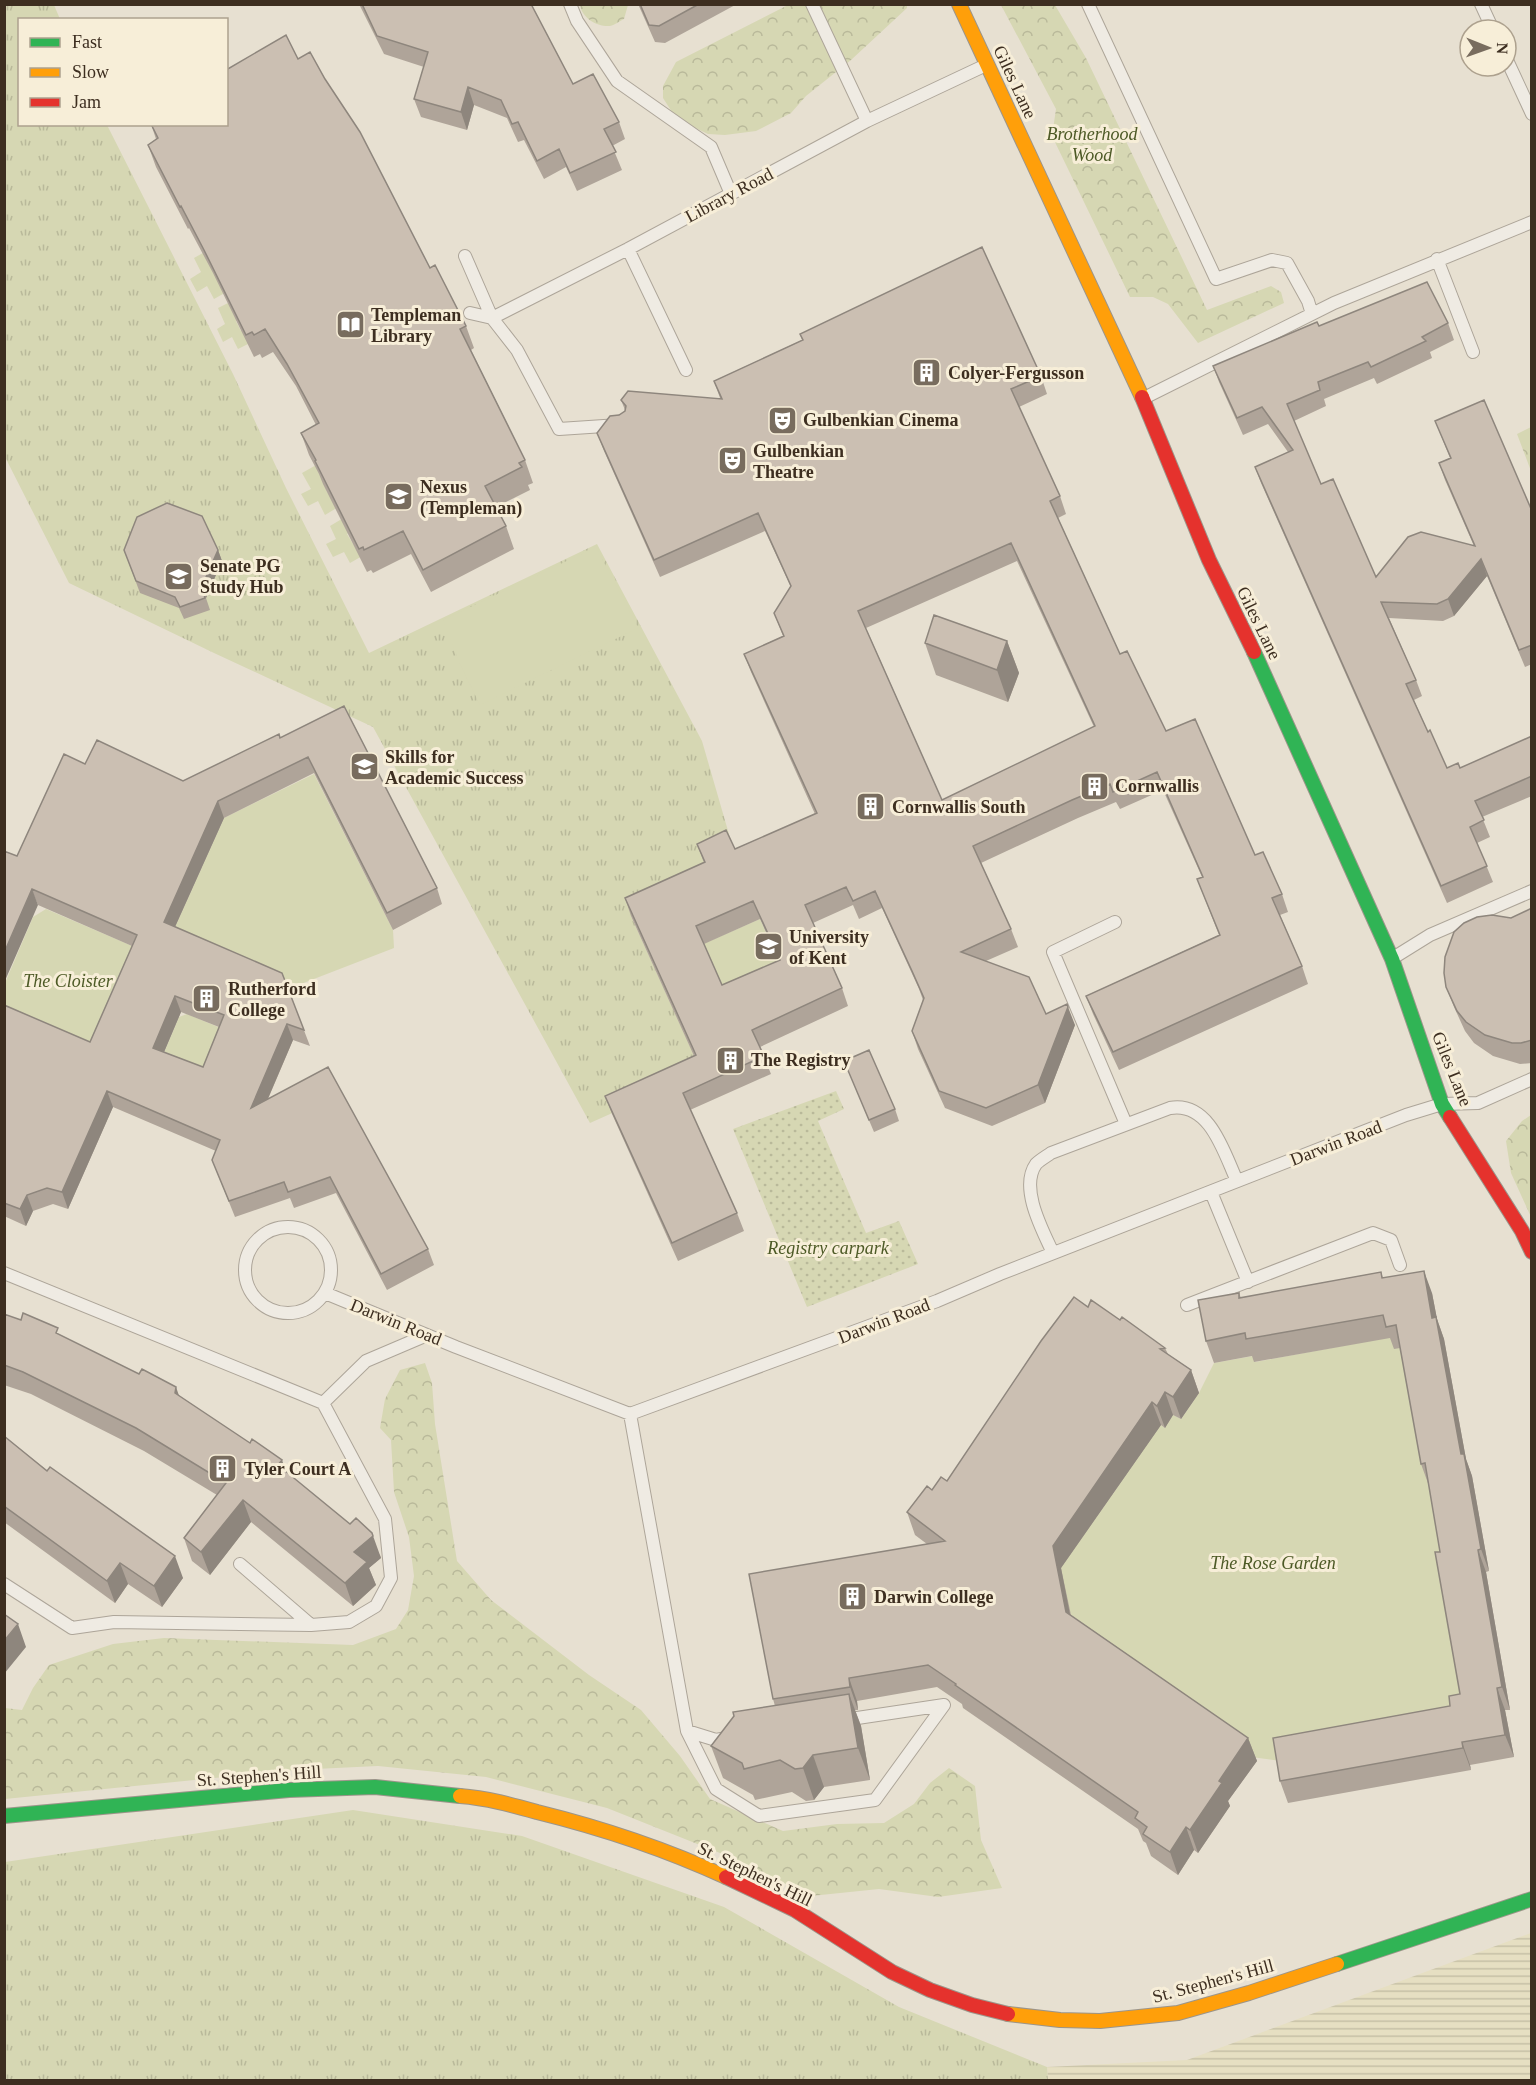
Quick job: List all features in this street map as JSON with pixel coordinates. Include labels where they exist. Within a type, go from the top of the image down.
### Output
[{"type":"street","name":"Giles Lane","points":[[959,4],[1143,398],[1209,560],[1250,644],[1392,959],[1442,1104],[1522,1231],[1532,1252]]},
{"type":"street","name":"St. Stephen's Hill","points":[[4,1816],[300,1789],[375,1786],[482,1798],[598,1827],[699,1865],[795,1910],[892,1972],[930,1990],[972,2005],[1007,2014],[1060,2020],[1100,2021],[1178,2013],[1249,1993],[1532,1899]]},
{"type":"lane","points":[[570,4],[577,21],[617,81],[711,147],[731,194]]},
{"type":"lane","points":[[812,4],[867,121]]},
{"type":"lane","points":[[1088,4],[1216,279],[1272,261],[1287,263],[1308,301],[1312,314]]},
{"type":"lane","points":[[1481,4],[1487,18]]},
{"type":"lane","name":"Library Road","points":[[492,318],[628,249],[867,121],[987,64]]},
{"type":"lane","points":[[1515,78],[1532,114]]},
{"type":"lane","points":[[1143,398],[1312,314],[1532,222]]},
{"type":"lane","points":[[628,249],[686,370]]},
{"type":"lane","points":[[465,256],[492,318],[517,350],[559,429],[624,425]]},
{"type":"lane","points":[[1437,260],[1473,352]]},
{"type":"lane","points":[[470,313],[492,318]]},
{"type":"lane","points":[[1392,959],[1430,935],[1532,891]]},
{"type":"lane","points":[[1115,922],[1053,952],[1126,1124]]},
{"type":"lane","name":"Darwin Road","points":[[325,1293],[630,1414],[937,1301],[1053,1253],[1406,1115],[1442,1104],[1478,1102],[1532,1079]]},
{"type":"lane","points":[[1053,1253],[1038,1219],[1031,1196],[1030,1179],[1036,1164],[1051,1153],[1179,1106],[1189,1109],[1209,1124],[1217,1136],[1237,1181]]},
{"type":"lane","points":[[1210,1192],[1248,1282]]},
{"type":"lane","points":[[282,1227],[297,1228],[311,1233],[323,1244],[330,1258],[331,1273],[325,1293],[315,1304],[298,1312],[284,1313],[262,1305],[252,1294],[245,1274],[246,1259],[255,1243],[266,1233],[282,1227]]},
{"type":"lane","points":[[1187,1305],[1373,1233],[1390,1240],[1400,1264]]},
{"type":"lane","points":[[4,1273],[323,1403],[385,1519],[391,1578],[376,1606],[349,1622],[311,1625],[114,1622],[72,1628],[4,1584]]},
{"type":"lane","points":[[323,1403],[366,1361],[427,1335]]},
{"type":"lane","points":[[630,1414],[687,1731],[716,1789],[759,1816],[875,1800],[944,1705],[832,1722]]},
{"type":"lane","points":[[240,1564],[311,1625]]},
{"type":"lane","points":[[687,1731],[716,1740],[747,1735]]},
{"type":"shaded area","points":[[1531,1933],[1531,2080],[1048,2080],[1047,2067],[1187,2060]]},
{"type":"green space","points":[[5,5],[54,5],[60,18],[18,18],[18,126],[108,126],[233,374],[286,488],[369,653],[597,544],[702,741],[733,848],[712,880],[631,916],[702,1073],[590,1123],[373,727],[69,583],[5,457]]},
{"type":"green space","points":[[580,5],[628,5],[624,19],[610,26],[591,21],[581,10]]},
{"type":"green space","points":[[788,5],[907,5],[907,8],[851,60],[806,96],[791,113],[756,131],[725,135],[708,134],[689,125],[672,112],[663,98],[663,86],[676,62]]},
{"type":"green space","name":"Brotherhood Wood","points":[[1001,5],[1055,5],[1086,58],[1207,310],[1271,286],[1281,292],[1284,303],[1198,343],[1168,304],[1153,297],[1130,297],[1052,136],[1056,109]]},
{"type":"green space","points":[[210,249],[214,272],[230,290],[214,299],[207,286],[197,292],[190,279],[201,272],[194,258]]},
{"type":"green space","points":[[234,300],[243,318],[236,321],[241,331],[247,328],[254,341],[238,349],[232,337],[223,342],[217,329],[225,324],[218,308]]},
{"type":"green space","points":[[1531,427],[1531,471],[1517,434]]},
{"type":"green space","points":[[318,464],[327,492],[340,506],[325,515],[318,501],[308,506],[301,494],[311,489],[302,473]]},
{"type":"green space","points":[[345,517],[352,531],[347,534],[364,555],[350,563],[344,552],[333,557],[326,544],[336,539],[330,526]]},
{"type":"green space","points":[[596,547],[638,628],[480,705],[460,664],[443,620]]},
{"type":"green space","points":[[314,774],[393,930],[394,948],[288,989],[170,938],[224,818]]},
{"type":"green space","name":"The Cloister","points":[[46,909],[137,948],[98,1052],[5,1019],[5,983],[33,917]]},
{"type":"green space","points":[[760,919],[786,978],[729,1003],[703,944]]},
{"type":"green space","points":[[187,1014],[223,1029],[212,1077],[162,1057],[179,1017]]},
{"type":"green space","name":"Registry carpark","points":[[836,1091],[844,1109],[818,1121],[866,1233],[899,1221],[918,1264],[807,1307],[733,1129]]},
{"type":"green space","points":[[1531,1115],[1531,1217],[1511,1173],[1506,1141],[1522,1121]]},
{"type":"green space","name":"The Rose Garden","points":[[1391,1337],[1404,1347],[1433,1485],[1468,1716],[1281,1761],[1251,1757],[1079,1638],[1039,1556],[1097,1516],[1105,1505],[1107,1491],[1113,1494],[1120,1483],[1147,1415],[1165,1428],[1173,1415],[1181,1419],[1199,1393],[1214,1363],[1253,1356],[1255,1362]]},
{"type":"green space","points":[[425,1363],[432,1383],[435,1424],[457,1561],[491,1600],[589,1675],[641,1710],[680,1756],[710,1799],[783,1831],[837,1824],[884,1823],[914,1804],[930,1783],[949,1768],[975,1786],[981,1840],[1002,1888],[938,1897],[879,1889],[811,1896],[720,1853],[607,1808],[486,1777],[378,1766],[294,1770],[5,1799],[5,1708],[22,1710],[33,1688],[49,1665],[113,1644],[164,1638],[353,1645],[396,1629],[408,1610],[414,1576],[409,1537],[394,1492],[391,1440],[380,1428],[385,1399],[400,1370]]},
{"type":"green space","points":[[353,1810],[522,1836],[724,1907],[899,2007],[1047,2067],[1048,2080],[5,2080],[5,1862]]},
{"type":"building","points":[[362,4],[531,4],[573,84],[593,74],[619,122],[604,129],[616,152],[570,173],[559,149],[537,161],[518,122],[512,124],[501,100],[468,87],[461,112],[414,99],[428,52],[377,36]]},
{"type":"building","points":[[640,4],[699,4],[659,26],[649,25]]},
{"type":"building","name":"Templeman Library","points":[[286,35],[298,59],[310,52],[360,132],[430,268],[435,265],[466,326],[460,329],[525,460],[519,463],[522,467],[485,486],[506,526],[423,570],[403,531],[364,550],[363,547],[359,549],[301,433],[319,423],[265,329],[254,335],[252,332],[246,335],[148,145],[158,138],[152,126],[228,126],[228,69]]},
{"type":"building","points":[[982,247],[1041,376],[1011,389],[1060,496],[1050,501],[1120,654],[1127,651],[1166,731],[1195,719],[1255,855],[1263,852],[1282,894],[1272,898],[1302,966],[1113,1052],[1086,996],[1220,935],[1197,879],[1203,877],[1157,772],[1113,792],[1110,784],[1072,800],[973,846],[1011,929],[961,952],[1029,977],[1046,1014],[1067,1004],[1068,1007],[1038,1085],[986,1108],[939,1091],[912,1031],[924,998],[875,891],[853,901],[846,887],[805,905],[842,988],[752,1030],[764,1056],[683,1093],[737,1213],[672,1243],[605,1096],[696,1055],[625,898],[705,862],[697,844],[726,830],[735,849],[817,813],[744,654],[784,636],[774,613],[791,586],[758,513],[654,560],[597,433],[610,416],[619,415],[625,411],[626,406],[621,400],[628,391],[722,399],[714,381],[803,340],[800,334]],"holes":[[[1011,543],[1095,726],[942,800],[858,611]],[[753,901],[780,960],[722,985],[696,926]]]},
{"type":"building","points":[[1427,282],[1448,323],[1422,337],[1426,341],[1371,367],[1368,362],[1318,382],[1320,390],[1287,404],[1321,484],[1333,479],[1376,577],[1408,537],[1421,532],[1475,546],[1439,463],[1451,458],[1435,421],[1484,400],[1532,511],[1532,645],[1519,650],[1481,559],[1448,599],[1437,604],[1381,602],[1416,680],[1406,684],[1447,768],[1458,763],[1460,768],[1532,736],[1532,776],[1475,801],[1484,820],[1470,827],[1487,866],[1441,886],[1255,467],[1293,450],[1262,407],[1237,418],[1213,366],[1317,322],[1319,326]]},
{"type":"building","points":[[167,503],[202,516],[218,550],[202,586],[205,598],[180,607],[175,597],[136,581],[124,550],[137,517]]},
{"type":"building","points":[[934,615],[1007,641],[997,670],[925,643]]},
{"type":"building","name":"Rutherford College","points":[[344,706],[437,888],[387,913],[308,757],[218,801],[164,922],[282,973],[304,1030],[287,1024],[251,1108],[328,1067],[428,1249],[381,1274],[330,1177],[288,1192],[284,1182],[229,1201],[212,1160],[220,1140],[107,1091],[62,1192],[47,1188],[27,1195],[20,1209],[4,1203],[4,1005],[90,1042],[137,935],[32,889],[4,953],[4,851],[17,856],[64,754],[85,764],[97,740],[183,781],[279,734],[280,738]],"holes":[[[175,996],[224,1015],[203,1067],[153,1048]]]},
{"type":"building","points":[[1532,908],[1532,1040],[1512,1043],[1485,1035],[1466,1022],[1457,1011],[1446,987],[1445,957],[1454,932],[1464,923],[1477,917],[1492,915],[1511,918]]},
{"type":"building","points":[[869,1050],[895,1109],[869,1120],[844,1061]]},
{"type":"building","points":[[1424,1271],[1432,1318],[1436,1317],[1481,1549],[1478,1550],[1502,1687],[1497,1688],[1505,1735],[1462,1742],[1463,1748],[1280,1781],[1273,1738],[1450,1706],[1449,1696],[1460,1694],[1435,1552],[1440,1552],[1425,1463],[1421,1464],[1396,1325],[1386,1327],[1383,1315],[1246,1339],[1245,1333],[1206,1341],[1198,1300],[1239,1293],[1239,1298],[1381,1272],[1382,1278]]},
{"type":"building","name":"Darwin College","points":[[1074,1297],[1088,1307],[1091,1300],[1120,1320],[1122,1317],[1165,1348],[1160,1349],[1191,1370],[1173,1397],[1165,1392],[1157,1406],[1152,1402],[1053,1546],[1066,1612],[1248,1738],[1219,1781],[1222,1783],[1190,1830],[1186,1827],[1170,1852],[1143,1834],[1147,1827],[1135,1818],[1138,1812],[928,1665],[849,1678],[850,1687],[773,1699],[749,1574],[945,1541],[907,1512],[927,1486],[932,1490],[941,1477],[947,1481],[1041,1341]]},
{"type":"building","name":"Tyler Court A","points":[[23,1313],[58,1328],[56,1333],[139,1374],[142,1369],[176,1387],[175,1393],[250,1443],[252,1439],[282,1460],[278,1465],[350,1524],[356,1518],[372,1533],[373,1536],[354,1552],[367,1562],[345,1583],[243,1500],[201,1552],[184,1538],[226,1483],[136,1428],[23,1372],[4,1365],[4,1314],[21,1320]]},
{"type":"building","points":[[4,1436],[47,1471],[50,1467],[175,1556],[154,1586],[120,1563],[107,1581],[4,1506]]},
{"type":"building","points":[[4,1614],[18,1624],[4,1641]]},
{"type":"building","points":[[849,1694],[858,1748],[813,1755],[803,1768],[795,1769],[780,1760],[744,1769],[742,1763],[711,1746],[734,1716],[733,1712]]},
{"type":"traffic: fast","points":[[1254,652],[1392,959],[1442,1104],[1450,1117]]},
{"type":"traffic: fast","points":[[4,1816],[289,1790],[375,1787],[460,1796]]},
{"type":"traffic: fast","points":[[1337,1964],[1532,1899]]},
{"type":"traffic: slow","points":[[959,4],[1142,397]]},
{"type":"traffic: slow","points":[[460,1796],[509,1804],[609,1832],[657,1848],[726,1877]]},
{"type":"traffic: slow","points":[[1008,2014],[1060,2020],[1100,2021],[1178,2013],[1337,1964]]},
{"type":"traffic: jam","points":[[1142,397],[1209,560],[1254,652]]},
{"type":"traffic: jam","points":[[1450,1117],[1522,1231],[1532,1252]]},
{"type":"traffic: jam","points":[[726,1877],[795,1910],[892,1972],[930,1990],[972,2005],[1008,2014]]},
{"type":"place","name":"Templeman Library","points":[[350,325]]},
{"type":"place","name":"Colyer-Fergusson","points":[[927,373]]},
{"type":"place","name":"Gulbenkian Cinema","points":[[782,420]]},
{"type":"place","name":"Gulbenkian Theatre","points":[[732,461]]},
{"type":"place","name":"Nexus (Templeman)","points":[[399,497]]},
{"type":"place","name":"Senate PG Study Hub","points":[[179,576]]},
{"type":"place","name":"Skills for Academic Success","points":[[364,767]]},
{"type":"place","name":"Cornwallis","points":[[1094,786]]},
{"type":"place","name":"Cornwallis South","points":[[871,807]]},
{"type":"place","name":"University of Kent","points":[[768,947]]},
{"type":"place","name":"Rutherford College","points":[[207,999]]},
{"type":"place","name":"The Registry","points":[[730,1060]]},
{"type":"place","name":"Tyler Court A","points":[[223,1469]]},
{"type":"place","name":"Darwin College","points":[[853,1597]]}]
